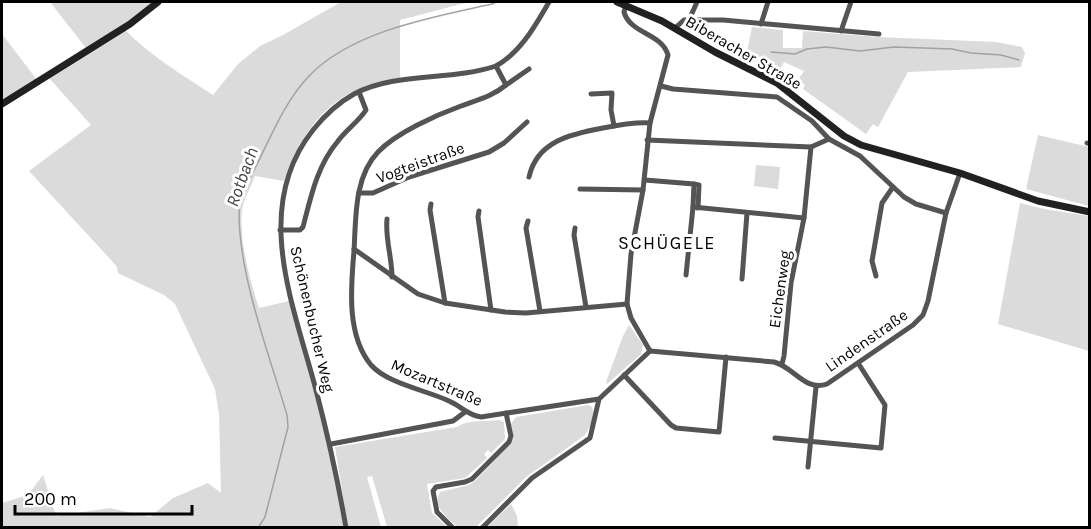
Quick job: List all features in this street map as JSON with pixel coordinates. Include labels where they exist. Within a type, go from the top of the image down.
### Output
[{"type":"street","points":[[2,104],[130,24],[158,2]]},
{"type":"street","name":"Schönenbucher Weg","points":[[346,528],[331,444],[283,259],[280,230],[282,202],[287,180],[303,144],[316,126],[334,108],[358,92],[393,82],[495,66],[511,56],[522,45],[549,2]]},
{"type":"street","name":"Biberacher Straße","points":[[616,2],[675,28],[715,52],[777,83],[852,141],[876,151],[960,173],[1019,195],[1089,212]]},
{"type":"street","points":[[689,20],[697,2]]},
{"type":"street","points":[[761,24],[768,2]]},
{"type":"street","points":[[842,32],[851,2]]},
{"type":"street","points":[[626,5],[624,12],[628,21],[666,48],[668,61],[647,140],[645,180],[633,236],[627,304],[650,351]]},
{"type":"street","points":[[675,28],[680,22],[689,20],[723,20],[879,34]]},
{"type":"street","points":[[495,66],[506,85]]},
{"type":"street","name":"Vogteistraße","points":[[527,122],[504,143],[489,152],[409,177],[373,193],[359,194],[364,173],[370,162],[387,143],[432,117],[490,95],[530,69]]},
{"type":"street","points":[[661,86],[673,89],[777,97],[812,122],[829,139],[860,156],[893,187],[916,204],[946,213]]},
{"type":"street","points":[[280,230],[300,230],[303,227],[312,191],[325,160],[342,136],[366,110],[358,92]]},
{"type":"street","points":[[591,94],[612,93],[611,110],[614,126]]},
{"type":"street","points":[[529,177],[531,168],[538,157],[549,145],[558,140],[577,133],[614,126],[640,122],[650,123]]},
{"type":"street","points":[[647,140],[811,147],[829,139]]},
{"type":"street","name":"Eichenweg","points":[[782,364],[791,283],[804,218],[811,147]]},
{"type":"street","name":"Lindenstraße","points":[[782,364],[805,382],[816,387],[827,384],[913,325],[923,315],[946,213],[960,173]]},
{"type":"street","points":[[645,180],[694,184],[695,207],[686,275]]},
{"type":"street","points":[[876,276],[872,261],[882,203],[893,187]]},
{"type":"street","points":[[580,189],[643,190]]},
{"type":"street","name":"Mozartstraße","points":[[359,194],[351,284],[354,325],[366,358],[385,376],[445,399],[465,412],[481,417],[599,399]]},
{"type":"street","points":[[431,204],[430,210],[445,303]]},
{"type":"street","points":[[695,207],[804,218]]},
{"type":"street","points":[[479,211],[491,310]]},
{"type":"street","points":[[742,279],[747,213]]},
{"type":"street","points":[[387,219],[386,231],[392,277]]},
{"type":"street","points":[[528,221],[526,228],[540,311]]},
{"type":"street","points":[[575,228],[574,235],[586,307]]},
{"type":"street","points":[[354,249],[418,294],[445,303],[526,313],[627,304]]},
{"type":"street","points":[[482,528],[526,483],[590,438],[599,399],[650,351],[782,364]]},
{"type":"street","points":[[624,375],[676,428],[719,432],[726,357]]},
{"type":"street","points":[[775,438],[881,448],[885,405],[858,363]]},
{"type":"street","points":[[808,467],[816,387]]},
{"type":"street","points":[[331,444],[453,421],[465,412]]},
{"type":"street","points":[[453,528],[437,513],[433,491],[436,488],[472,479],[509,442],[511,436],[506,413]]},
{"type":"shaded area","points":[[50,2],[155,2],[135,18],[86,48]]},
{"type":"shaded area","points":[[341,2],[469,2],[400,20],[400,78],[364,87],[333,104],[303,139],[284,181],[255,176],[245,198],[242,222],[244,247],[259,308],[289,301],[330,447],[344,527],[2,528],[2,503],[28,495],[43,475],[56,516],[110,508],[150,517],[173,498],[208,483],[221,493],[219,415],[215,389],[175,304],[164,295],[118,273],[112,261],[29,171],[91,125],[49,78],[125,30],[156,57],[213,95],[238,64],[260,46]]},
{"type":"shaded area","points":[[752,27],[783,30],[783,48],[802,48],[803,31],[996,42],[1022,47],[1025,53],[1021,67],[908,72],[878,127],[873,124],[866,134],[803,89],[805,85],[798,80],[804,71],[784,62],[779,71],[773,72],[746,57]]},
{"type":"shaded area","points":[[2,34],[37,80],[2,101]]},
{"type":"shaded area","points":[[1038,135],[1089,147],[1089,206],[1026,189]]},
{"type":"shaded area","points":[[756,165],[780,167],[778,189],[754,186]]},
{"type":"shaded area","points":[[1020,203],[1089,216],[1089,351],[998,324]]},
{"type":"shaded area","points":[[629,325],[643,345],[641,354],[607,384],[623,336]]},
{"type":"shaded area","points":[[588,405],[592,407],[593,414],[585,435],[526,477],[476,527],[457,527],[439,507],[440,492],[469,485],[475,481],[512,442],[514,438],[511,424],[516,417]]},
{"type":"shaded area","points":[[499,420],[504,422],[505,439],[491,453],[488,450],[484,454],[487,458],[465,478],[427,484],[432,513],[447,527],[387,527],[372,476],[367,477],[381,527],[348,527],[335,447],[457,427],[472,422]]},
{"type":"shaded area","points":[[511,504],[517,516],[518,527],[487,527]]},
{"type":"waterway","name":"Rotbach","points":[[258,528],[265,517],[288,427],[287,415],[256,315],[244,263],[239,213],[248,183],[288,103],[309,76],[327,61],[347,48],[394,28],[496,2]]},
{"type":"waterway","points":[[771,52],[795,54],[807,49],[826,47],[860,51],[894,47],[952,49],[1001,55],[1019,60]]},
{"type":"district","name":"SCHÜGELE","points":[[667,243]]}]
